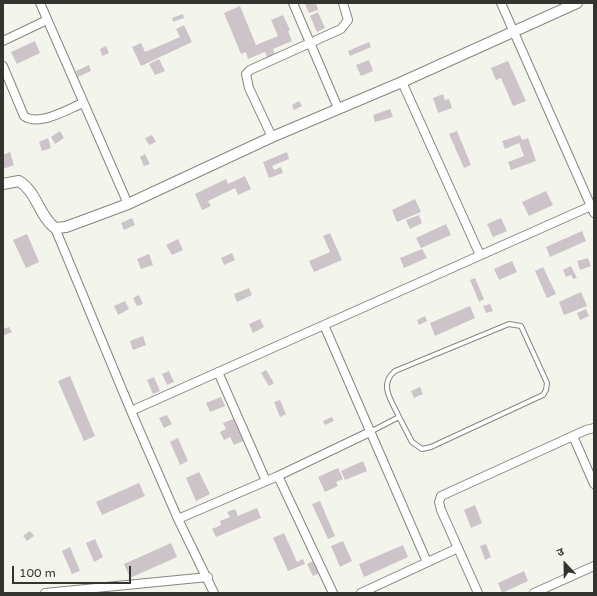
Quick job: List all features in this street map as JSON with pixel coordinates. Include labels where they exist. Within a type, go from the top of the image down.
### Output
[{"type":"street","points":[[40,3],[128,204]]},
{"type":"street","points":[[293,3],[338,108]]},
{"type":"street","points":[[272,137],[249,88],[246,74],[250,70],[341,29],[348,20],[343,3]]},
{"type":"street","points":[[131,411],[480,255],[592,210],[501,3]]},
{"type":"street","points":[[55,228],[66,227],[128,204],[272,137],[402,82],[577,3]]},
{"type":"street","points":[[3,41],[47,20]]},
{"type":"street","points":[[3,66],[24,116],[30,120],[39,121],[83,102]]},
{"type":"street","points":[[402,82],[480,255]]},
{"type":"street","points":[[3,184],[19,181],[25,185],[36,199],[49,224],[55,228],[131,411],[178,519],[214,593]]},
{"type":"street","points":[[324,325],[427,562]]},
{"type":"street","points":[[218,372],[266,481]]},
{"type":"street","points":[[478,593],[441,510],[439,502],[441,496],[573,436],[594,428]]},
{"type":"street","points":[[178,519],[278,476],[370,432]]},
{"type":"street","points":[[573,436],[594,484]]},
{"type":"street","points":[[278,476],[333,593]]},
{"type":"street","points":[[361,593],[458,548]]},
{"type":"street","points":[[534,593],[594,566]]},
{"type":"street","points":[[45,593],[208,578]]},
{"type":"lane","points":[[509,324],[521,326],[547,383],[546,390],[543,395],[431,447],[422,449],[412,442],[399,417],[386,387],[389,376],[395,371],[509,324]]},
{"type":"lane","points":[[370,432],[399,417]]},
{"type":"building","points":[[316,3],[318,10],[309,13],[305,4]]},
{"type":"building","points":[[240,6],[256,45],[278,36],[271,20],[283,15],[290,30],[288,31],[292,41],[273,49],[276,57],[268,60],[265,52],[248,59],[246,52],[241,54],[224,13]]},
{"type":"building","points":[[318,12],[325,28],[317,32],[310,16]]},
{"type":"building","points":[[183,14],[184,18],[173,22],[172,18]]},
{"type":"building","points":[[184,25],[192,42],[141,66],[132,47],[141,43],[145,52],[180,37],[176,29]]},
{"type":"building","points":[[35,41],[40,53],[17,64],[11,52]]},
{"type":"building","points":[[369,42],[371,47],[350,56],[348,51]]},
{"type":"building","points":[[106,46],[109,53],[102,56],[100,49]]},
{"type":"building","points":[[159,59],[165,71],[155,75],[149,64]]},
{"type":"building","points":[[369,60],[373,71],[361,76],[356,65]]},
{"type":"building","points":[[508,61],[526,101],[513,106],[501,78],[496,80],[491,68]]},
{"type":"building","points":[[89,65],[91,71],[78,77],[76,71]]},
{"type":"building","points":[[443,94],[445,100],[449,99],[452,108],[438,113],[433,98]]},
{"type":"building","points":[[299,101],[302,106],[294,110],[292,105]]},
{"type":"building","points":[[390,109],[393,117],[375,122],[373,115]]},
{"type":"building","points":[[60,131],[64,138],[55,144],[51,137]]},
{"type":"building","points":[[457,131],[471,165],[464,168],[449,134]]},
{"type":"building","points":[[152,135],[156,142],[149,145],[145,138]]},
{"type":"building","points":[[520,135],[522,140],[528,138],[536,161],[511,170],[508,162],[524,156],[519,143],[505,149],[502,141]]},
{"type":"building","points":[[48,138],[51,148],[42,151],[39,142]]},
{"type":"building","points":[[10,152],[14,165],[3,169],[3,155]]},
{"type":"building","points":[[287,152],[289,159],[272,166],[274,170],[281,167],[283,173],[269,178],[263,162]]},
{"type":"building","points":[[145,154],[150,164],[144,166],[140,157]]},
{"type":"building","points":[[245,176],[251,189],[238,195],[235,188],[208,201],[211,206],[202,210],[195,194],[226,179],[228,184]]},
{"type":"building","points":[[546,191],[553,205],[529,216],[522,202]]},
{"type":"building","points":[[415,199],[421,212],[397,222],[392,210]]},
{"type":"building","points":[[419,215],[422,223],[410,229],[406,220]]},
{"type":"building","points":[[132,218],[135,225],[124,230],[121,223]]},
{"type":"building","points":[[501,218],[507,231],[493,237],[487,224]]},
{"type":"building","points":[[446,224],[451,235],[421,248],[416,238]]},
{"type":"building","points":[[582,231],[586,241],[550,257],[546,247]]},
{"type":"building","points":[[330,233],[342,260],[314,272],[309,261],[330,252],[323,236]]},
{"type":"building","points":[[27,234],[39,262],[26,268],[13,240]]},
{"type":"building","points":[[178,239],[183,250],[172,255],[166,245]]},
{"type":"building","points":[[422,249],[427,258],[404,268],[400,258]]},
{"type":"building","points":[[232,253],[235,260],[224,265],[221,258]]},
{"type":"building","points":[[149,254],[153,265],[141,269],[137,259]]},
{"type":"building","points":[[588,258],[591,266],[580,270],[577,261]]},
{"type":"building","points":[[512,261],[517,272],[499,280],[494,269]]},
{"type":"building","points":[[571,266],[577,278],[573,279],[571,275],[566,277],[563,270]]},
{"type":"building","points":[[543,267],[556,294],[547,298],[535,271]]},
{"type":"building","points":[[475,278],[484,299],[479,302],[470,280]]},
{"type":"building","points":[[249,288],[252,295],[237,302],[234,294]]},
{"type":"building","points":[[581,292],[587,306],[564,315],[559,302]]},
{"type":"building","points":[[139,295],[143,304],[137,306],[133,298]]},
{"type":"building","points":[[125,301],[129,309],[118,315],[114,306]]},
{"type":"building","points":[[490,304],[493,311],[486,313],[483,306]]},
{"type":"building","points":[[470,306],[475,318],[435,336],[430,323]]},
{"type":"building","points":[[586,309],[589,316],[580,320],[577,313]]},
{"type":"building","points":[[425,316],[427,321],[419,325],[417,320]]},
{"type":"building","points":[[260,319],[264,327],[253,333],[249,324]]},
{"type":"building","points":[[9,327],[12,332],[3,336],[3,329]]},
{"type":"building","points":[[143,336],[146,345],[133,350],[130,341]]},
{"type":"building","points":[[266,370],[274,383],[269,386],[261,373]]},
{"type":"building","points":[[169,371],[174,382],[167,385],[162,374]]},
{"type":"building","points":[[70,376],[95,436],[84,441],[58,381]]},
{"type":"building","points":[[154,377],[160,391],[153,394],[147,380]]},
{"type":"building","points":[[420,387],[423,394],[414,398],[411,391]]},
{"type":"building","points":[[221,397],[225,406],[210,412],[206,403]]},
{"type":"building","points":[[280,400],[286,414],[280,417],[274,402]]},
{"type":"building","points":[[167,415],[172,424],[164,428],[159,418]]},
{"type":"building","points":[[332,417],[334,421],[325,425],[323,421]]},
{"type":"building","points":[[233,419],[243,441],[234,445],[230,437],[224,440],[220,432],[226,429],[223,423]]},
{"type":"building","points":[[178,438],[188,461],[180,465],[170,442]]},
{"type":"building","points":[[363,461],[367,471],[345,480],[341,471]]},
{"type":"building","points":[[338,468],[343,479],[336,482],[338,486],[325,492],[318,477]]},
{"type":"building","points":[[199,472],[210,494],[196,501],[186,478]]},
{"type":"building","points":[[139,483],[145,496],[102,515],[96,502]]},
{"type":"building","points":[[320,501],[335,536],[328,539],[312,504]]},
{"type":"building","points":[[475,505],[482,523],[471,528],[464,510]]},
{"type":"building","points":[[257,508],[261,518],[216,537],[212,529],[221,525],[220,521],[230,517],[227,512],[235,509],[238,516]]},
{"type":"building","points":[[30,531],[34,536],[27,541],[23,536]]},
{"type":"building","points":[[284,533],[297,562],[303,559],[305,564],[288,571],[273,538]]},
{"type":"building","points":[[95,539],[103,557],[94,562],[86,543]]},
{"type":"building","points":[[343,541],[352,561],[340,567],[331,546]]},
{"type":"building","points":[[171,543],[177,557],[130,578],[124,564]]},
{"type":"building","points":[[486,544],[491,557],[485,560],[480,546]]},
{"type":"building","points":[[403,545],[408,557],[364,577],[359,564]]},
{"type":"building","points":[[70,547],[80,571],[72,574],[62,551]]},
{"type":"building","points":[[314,561],[320,573],[313,576],[307,564]]},
{"type":"building","points":[[524,571],[528,581],[502,593],[498,583]]}]
